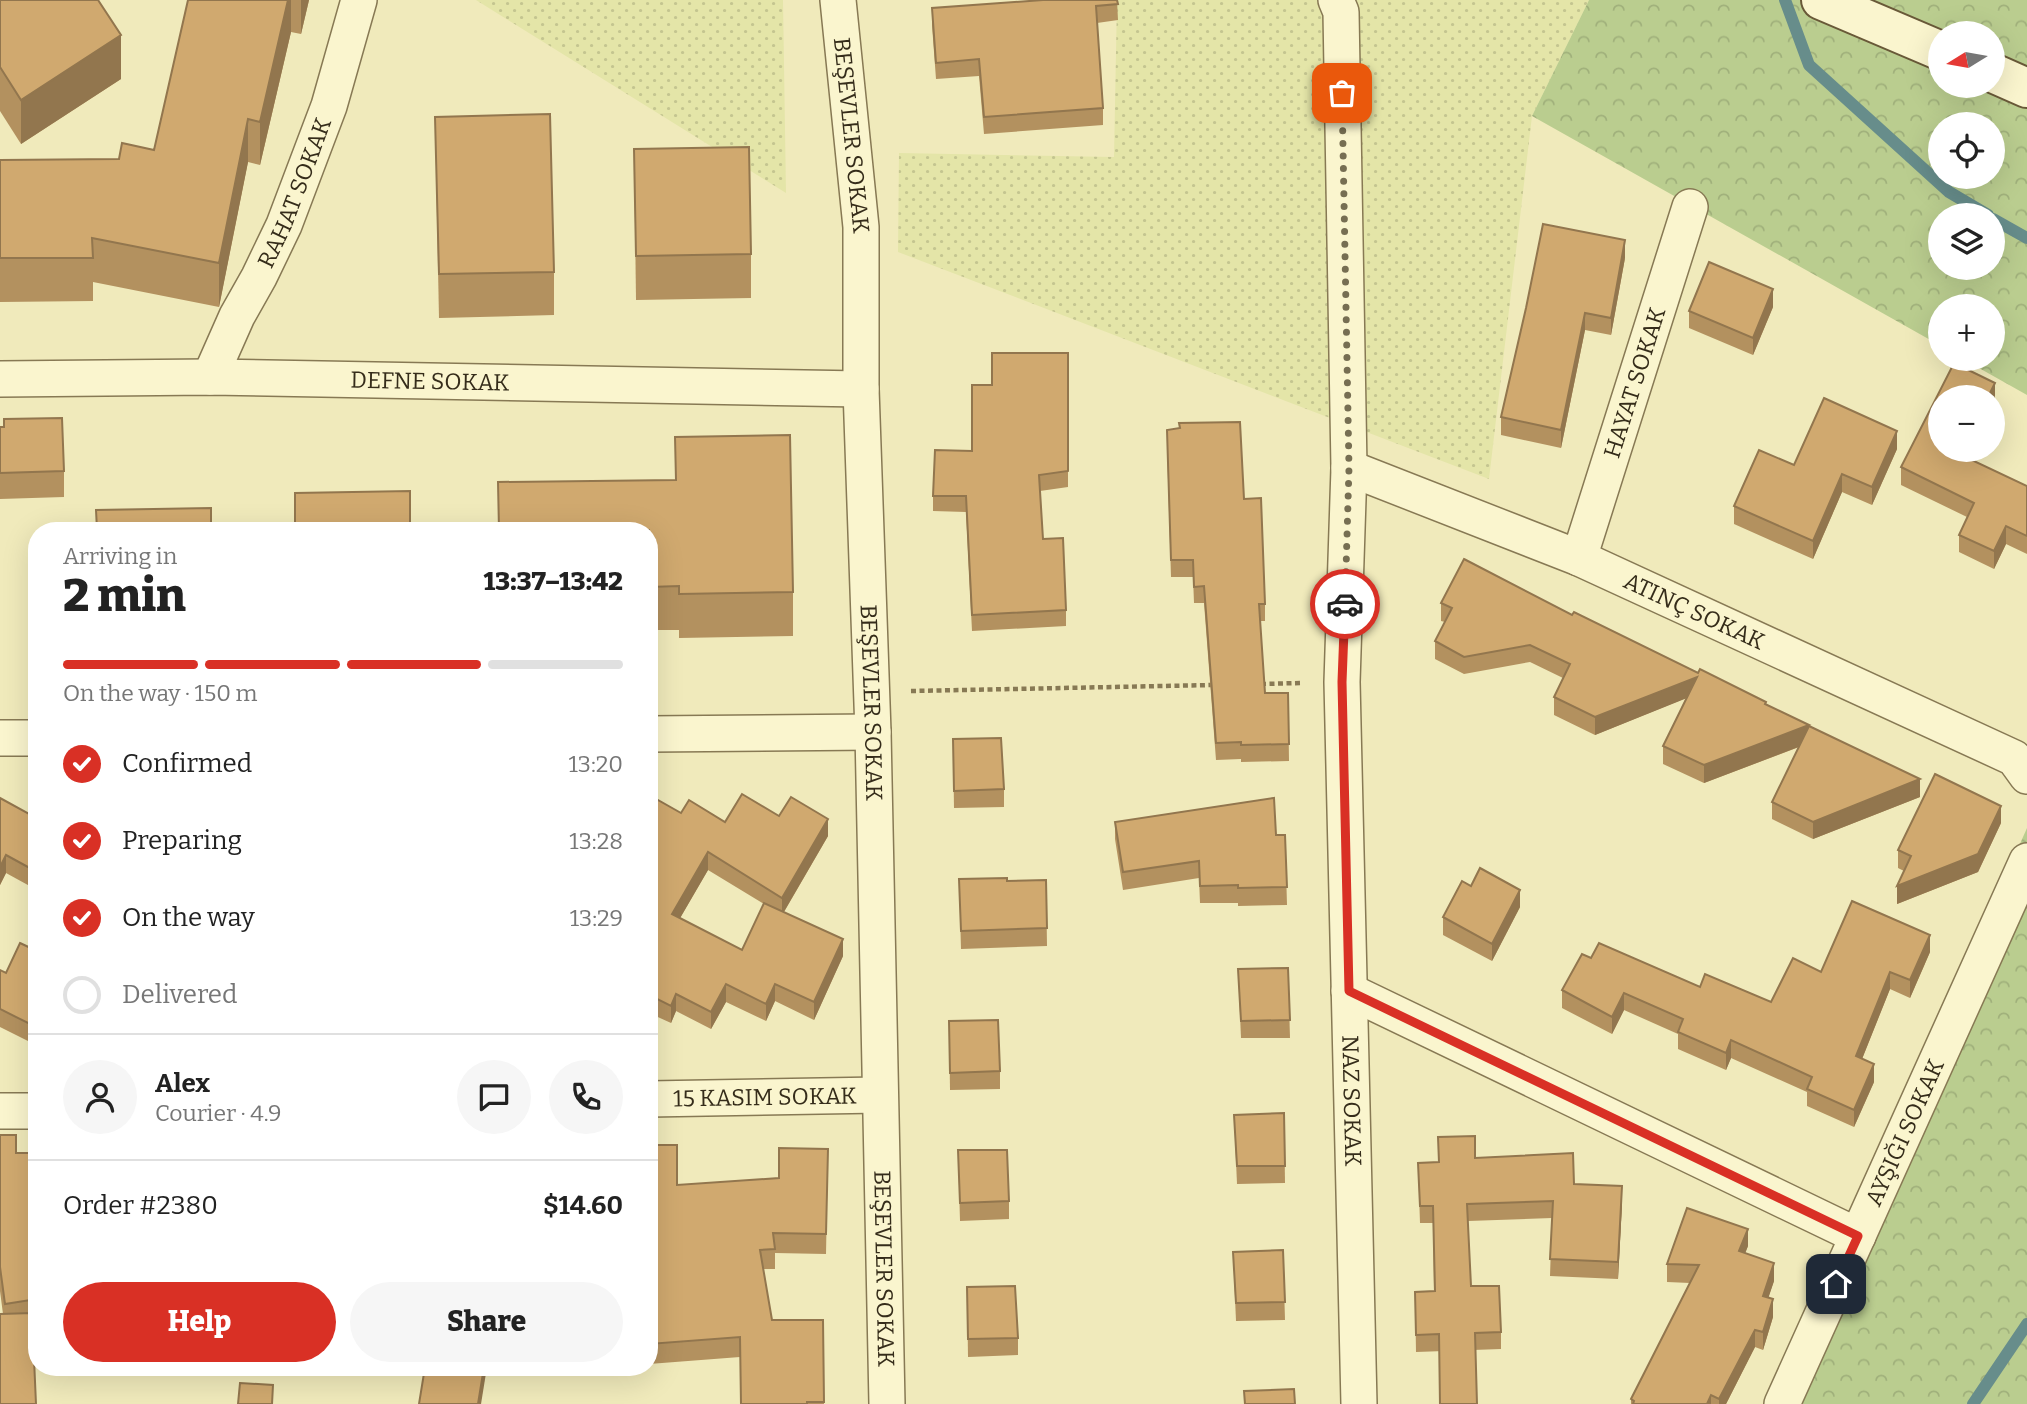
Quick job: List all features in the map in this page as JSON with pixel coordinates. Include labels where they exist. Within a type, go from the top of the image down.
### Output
[{"type":"street","name":"RAHAT SOKAK","points":[[210,377],[288,213],[328,106],[359,0]]},
{"type":"street","name":"BEŞEVLER SOKAK","points":[[838,0],[861,227],[861,389],[872,692],[887,1404]]},
{"type":"street","name":"NAZ SOKAK","points":[[1336,0],[1341,12],[1349,468],[1342,682],[1359,1404]]},
{"type":"street","points":[[1832,4],[1928,45]]},
{"type":"street","points":[[2006,79],[2027,88]]},
{"type":"street","name":"HAYAT SOKAK","points":[[1579,558],[1689,207]]},
{"type":"street","name":"DEFNE SOKAK","points":[[0,379],[210,377],[861,389]]},
{"type":"street","points":[[1349,468],[1579,558],[2014,758],[2027,776]]},
{"type":"street","points":[[658,734],[873,732]]},
{"type":"street","points":[[0,738],[28,738]]},
{"type":"street","points":[[1782,1404],[2027,861]]},
{"type":"street","points":[[1349,991],[1858,1236]]},
{"type":"street","points":[[658,1099],[880,1095]]},
{"type":"street","points":[[0,1111],[28,1111]]},
{"type":"path","points":[[1259,684],[1342,682]]},
{"type":"path","points":[[872,692],[1218,684]]},
{"type":"green space","points":[[476,0],[783,0],[786,193]]},
{"type":"green space","points":[[1117,0],[1589,0],[1532,116],[1489,479],[898,252],[899,153],[1114,157]]},
{"type":"green space","points":[[1589,0],[2027,0],[2027,395],[1984,371],[2005,371],[2005,294],[1928,294],[1928,339],[1532,116]]},
{"type":"green space","points":[[2027,828],[2027,1404],[1772,1404]]},
{"type":"building","points":[[0,0],[98,0],[121,35],[21,100],[0,67]]},
{"type":"building","points":[[188,0],[288,0],[260,122],[248,119],[219,263],[92,238],[93,258],[0,258],[0,160],[119,159],[122,143],[154,150]]},
{"type":"building","points":[[1043,0],[1117,0],[1118,4],[1096,6],[1103,108],[984,117],[979,59],[936,63],[932,8]]},
{"type":"building","points":[[550,114],[554,272],[439,274],[435,117]]},
{"type":"building","points":[[749,147],[751,254],[636,256],[634,149]]},
{"type":"building","points":[[1543,224],[1625,240],[1611,318],[1585,313],[1561,430],[1501,417]]},
{"type":"building","points":[[1709,262],[1773,289],[1753,338],[1689,311]]},
{"type":"building","points":[[992,353],[1068,353],[1068,471],[1039,475],[1043,539],[1063,538],[1066,610],[972,615],[966,496],[933,496],[935,450],[972,451],[972,385],[992,385]]},
{"type":"building","points":[[1950,371],[1970,371],[1995,383],[1994,385],[1943,385]]},
{"type":"building","points":[[1824,398],[1897,431],[1872,487],[1842,474],[1813,541],[1734,506],[1759,450],[1794,465]]},
{"type":"building","points":[[1928,414],[1928,462],[1976,462],[2027,486],[2027,536],[2006,526],[1994,551],[1959,535],[1974,503],[1901,467]]},
{"type":"building","points":[[62,418],[64,471],[0,473],[0,427],[4,427],[4,419]]},
{"type":"building","points":[[1240,422],[1244,499],[1261,498],[1265,604],[1259,604],[1265,693],[1288,693],[1289,744],[1216,743],[1204,586],[1194,587],[1193,560],[1171,560],[1167,430],[1180,428],[1179,423]]},
{"type":"building","points":[[790,435],[793,592],[679,594],[679,586],[658,587],[658,522],[499,522],[498,482],[676,480],[675,437]]},
{"type":"building","points":[[410,491],[410,522],[295,522],[295,493]]},
{"type":"building","points":[[211,508],[211,522],[97,522],[96,510]]},
{"type":"building","points":[[1464,559],[1572,615],[1574,612],[1698,673],[1700,669],[1809,725],[1704,765],[1663,746],[1697,677],[1595,717],[1554,697],[1570,664],[1530,645],[1464,657],[1435,641],[1452,608],[1441,603]]},
{"type":"building","points":[[1809,726],[1920,779],[1813,822],[1772,802]]},
{"type":"building","points":[[1001,738],[1004,789],[954,791],[953,739]]},
{"type":"building","points":[[1935,774],[2001,806],[1978,854],[1897,886],[1911,856],[1898,850]]},
{"type":"building","points":[[742,794],[779,816],[791,797],[828,819],[782,898],[708,852],[672,914],[742,950],[764,903],[843,939],[814,1002],[775,984],[766,1004],[726,984],[711,1012],[676,994],[671,1006],[658,1000],[658,800],[681,813],[689,800],[725,822]]},
{"type":"building","points":[[0,798],[28,813],[28,867],[6,855],[0,867]]},
{"type":"building","points":[[1274,798],[1276,835],[1285,835],[1287,887],[1200,886],[1199,861],[1123,872],[1115,822]]},
{"type":"building","points":[[1480,868],[1520,890],[1492,944],[1443,917],[1462,881],[1471,886]]},
{"type":"building","points":[[1007,878],[1007,881],[1046,880],[1047,928],[961,931],[959,879]]},
{"type":"building","points":[[1852,901],[1930,935],[1910,980],[1890,972],[1856,1056],[1874,1064],[1854,1110],[1807,1089],[1812,1077],[1731,1040],[1726,1053],[1678,1032],[1683,1019],[1624,993],[1612,1017],[1562,990],[1582,954],[1591,958],[1599,943],[1700,987],[1705,974],[1771,1002],[1793,958],[1821,972]]},
{"type":"building","points":[[20,943],[28,947],[28,1023],[0,1009],[0,970],[6,973]]},
{"type":"building","points":[[1288,968],[1290,1020],[1241,1021],[1238,969]]},
{"type":"building","points":[[998,1020],[1000,1071],[950,1073],[949,1021]]},
{"type":"building","points":[[1284,1113],[1285,1166],[1237,1166],[1234,1115]]},
{"type":"building","points":[[0,1135],[16,1135],[16,1153],[28,1153],[28,1300],[5,1304],[0,1267]]},
{"type":"building","points":[[1475,1136],[1475,1158],[1573,1153],[1574,1184],[1622,1186],[1618,1262],[1550,1259],[1553,1201],[1467,1204],[1471,1286],[1499,1286],[1501,1332],[1475,1333],[1477,1404],[1440,1404],[1439,1334],[1416,1335],[1415,1292],[1435,1291],[1433,1206],[1420,1206],[1418,1163],[1439,1162],[1438,1137]]},
{"type":"building","points":[[658,1145],[677,1145],[677,1185],[779,1178],[779,1148],[828,1149],[826,1234],[773,1233],[775,1249],[760,1250],[772,1320],[823,1320],[824,1402],[741,1404],[740,1337],[658,1343]]},
{"type":"building","points":[[958,1150],[1007,1150],[1009,1201],[960,1203]]},
{"type":"building","points":[[1687,1208],[1748,1229],[1739,1251],[1774,1263],[1763,1296],[1773,1299],[1763,1332],[1755,1330],[1719,1399],[1711,1395],[1707,1404],[1633,1404],[1631,1399],[1699,1265],[1667,1264]]},
{"type":"building","points":[[1283,1250],[1285,1302],[1236,1303],[1233,1252]]},
{"type":"building","points":[[1015,1286],[1018,1338],[968,1339],[967,1287]]},
{"type":"building","points":[[28,1313],[28,1376],[35,1376],[36,1404],[0,1404],[0,1314]]},
{"type":"building","points":[[424,1376],[483,1376],[478,1404],[419,1404]]},
{"type":"building","points":[[240,1383],[273,1385],[272,1404],[238,1404]]},
{"type":"building","points":[[1294,1389],[1295,1404],[1245,1404],[1244,1391]]},
{"type":"waterway","points":[[1785,0],[1809,65],[1949,192],[1968,203]]},
{"type":"waterway","points":[[2005,226],[2027,238]]},
{"type":"waterway","points":[[1973,1404],[2027,1324]]},
{"type":"way so far","points":[[1342,93],[1349,468],[1345,604]]},
{"type":"route","points":[[1345,604],[1342,682],[1349,991],[1858,1236],[1836,1284]]}]
